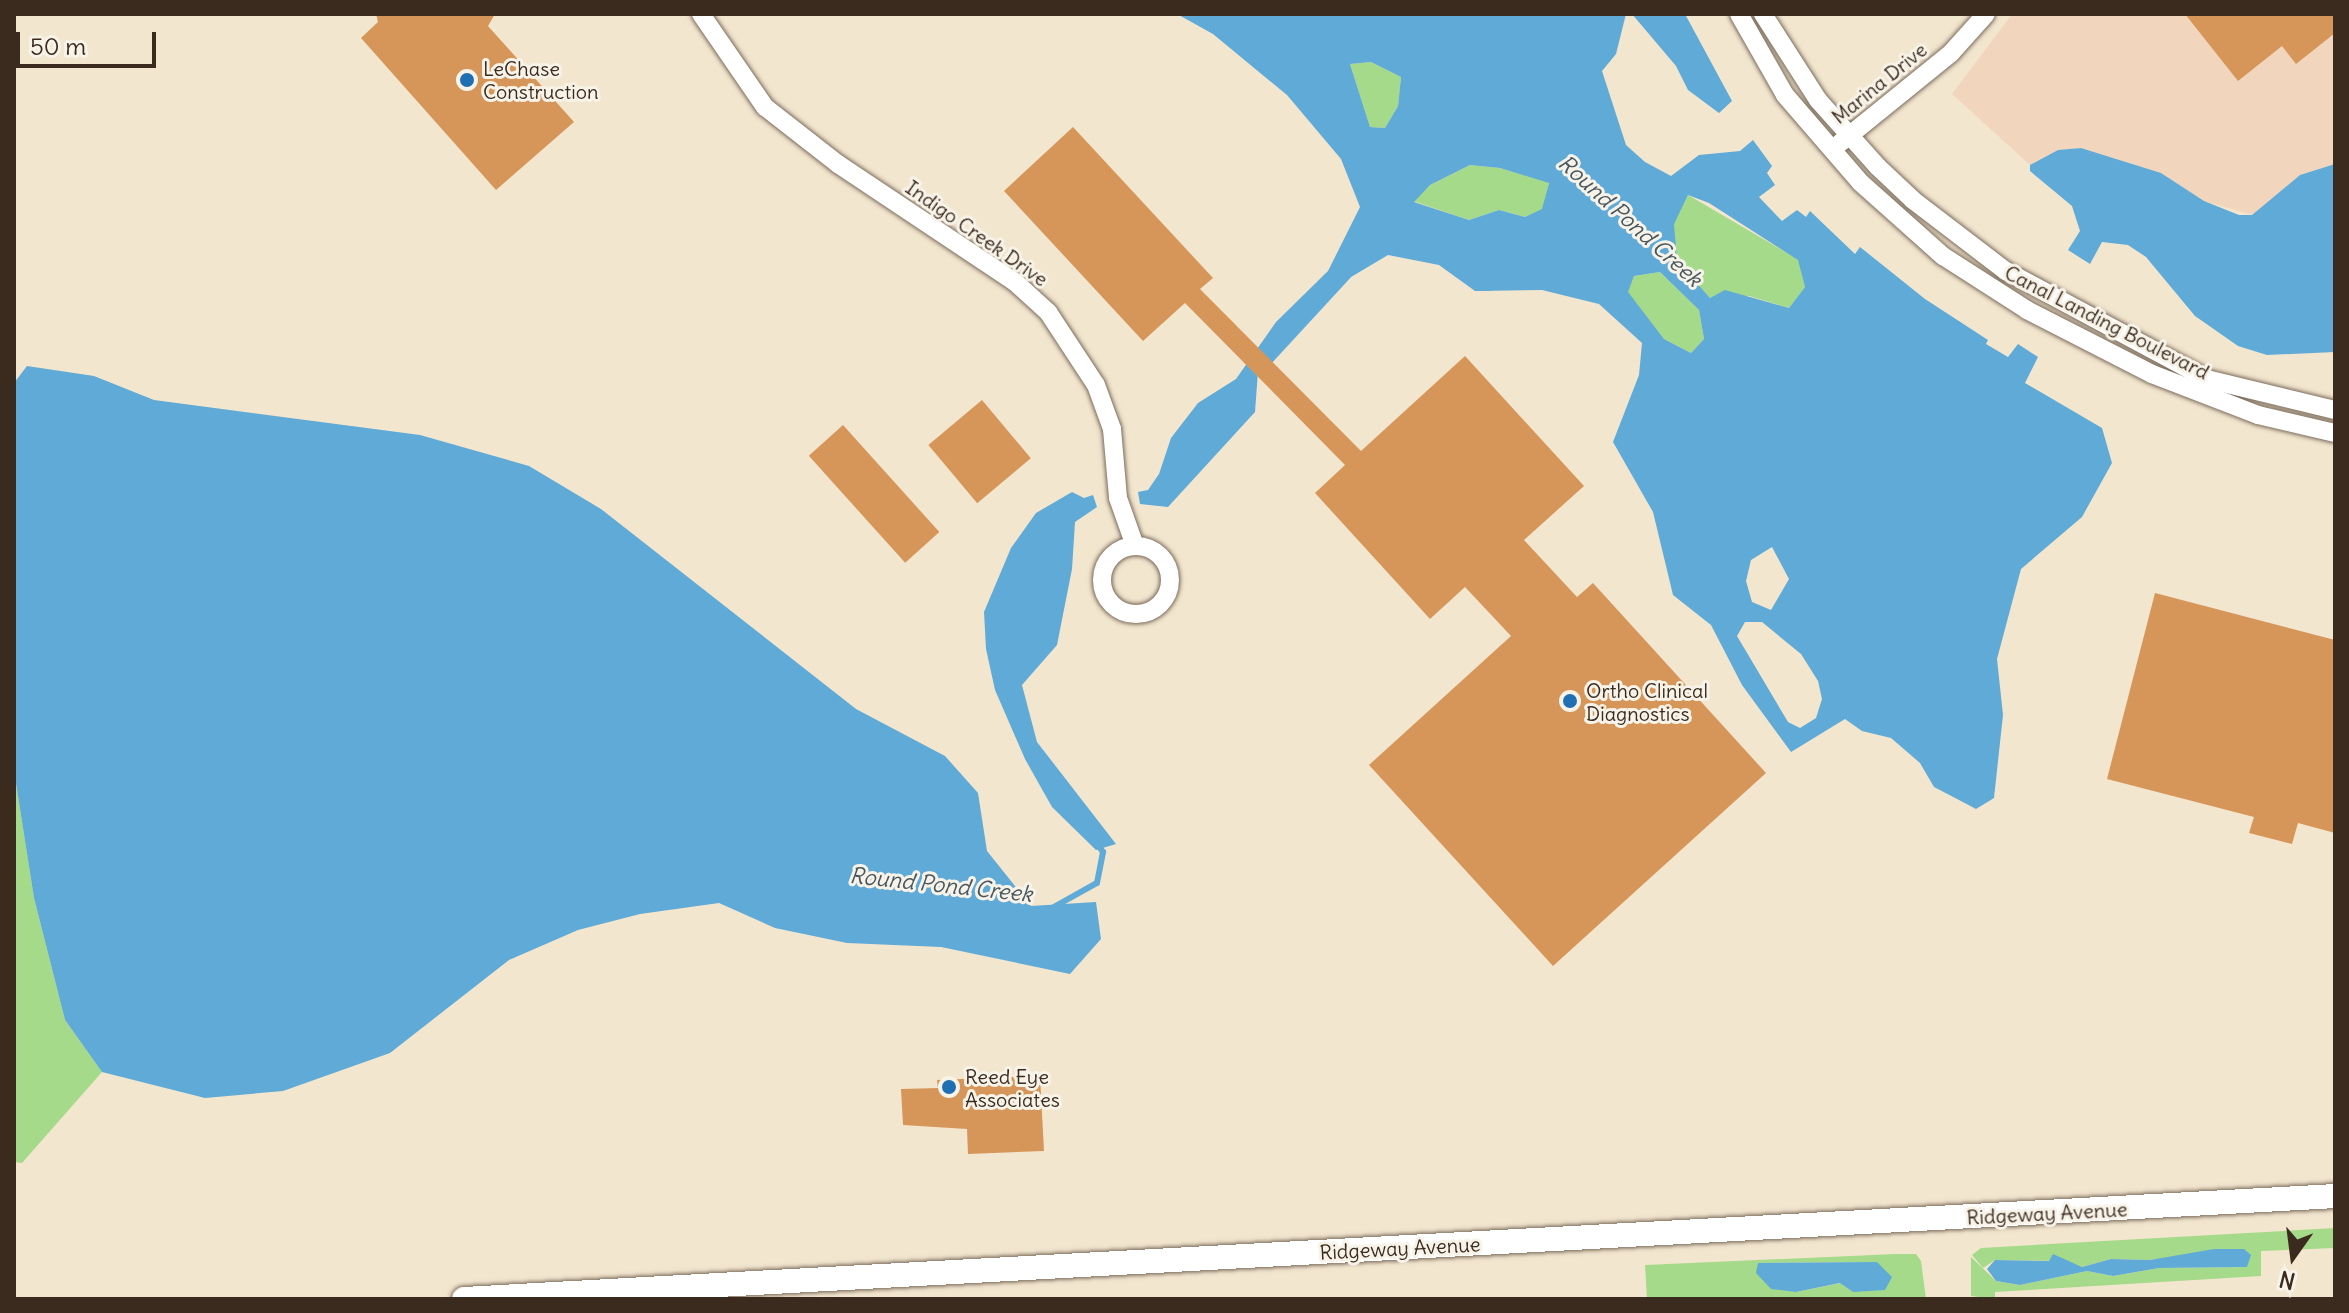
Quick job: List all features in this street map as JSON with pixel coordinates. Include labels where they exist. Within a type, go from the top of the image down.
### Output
[{"type":"main road","name":"Ridgeway Avenue","points":[[464,1299],[2335,1196]]},
{"type":"street","name":"Indigo Creek Drive","points":[[701,14],[765,107],[838,164],[1015,282],[1048,312],[1096,385],[1112,429],[1118,498],[1135,546]]},
{"type":"street","name":"Canal Landing Boulevard","points":[[1739,14],[1785,95],[1831,150],[1861,183],[1943,256],[2027,310],[2196,393],[2258,415],[2335,433]]},
{"type":"street","name":"Canal Landing Boulevard","points":[[1763,14],[1818,100],[1913,200],[1962,239],[2067,305],[2207,379],[2335,410]]},
{"type":"street","name":"Marina Drive","points":[[1831,150],[1951,53],[1986,14]]},
{"type":"shaded area","points":[[2012,14],[2335,14],[2335,164],[2300,175],[2252,215],[2204,201],[2161,173],[2081,148],[2058,150],[2030,165],[1952,94]]},
{"type":"green space","points":[[1371,62],[1401,77],[1398,106],[1385,128],[1370,127],[1350,64]]},
{"type":"green space","points":[[1470,165],[1500,168],[1549,182],[1543,209],[1525,217],[1499,210],[1469,220],[1413,201],[1430,185]]},
{"type":"green space","points":[[1688,195],[1799,260],[1805,287],[1789,308],[1749,296],[1711,299],[1677,260],[1673,224]]},
{"type":"green space","points":[[1660,272],[1699,310],[1704,339],[1691,353],[1664,339],[1627,292],[1634,276]]},
{"type":"green space","points":[[14,771],[34,898],[65,1020],[102,1072],[22,1163],[14,1162]]},
{"type":"green space","points":[[2335,1228],[2335,1248],[2261,1251],[2261,1276],[1995,1292],[1995,1299],[1971,1296],[1971,1257],[1996,1281],[2020,1285],[2087,1271],[2113,1276],[2159,1268],[2247,1267],[2244,1249],[2150,1260],[2111,1259],[2082,1267],[2067,1261],[1995,1260],[1983,1268],[1972,1255],[1981,1248]]},
{"type":"green space","points":[[1916,1254],[1921,1261],[1926,1299],[1647,1299],[1645,1265]],"holes":[[[1877,1262],[1853,1292],[1841,1283],[1796,1292],[1757,1263]]]},
{"type":"water","points":[[1177,14],[1626,14],[1616,54],[1602,71],[1626,145],[1645,162],[1671,176],[1699,155],[1740,151],[1753,140],[1772,166],[1767,173],[1775,185],[1759,197],[1782,221],[1797,210],[1806,217],[1810,211],[1855,254],[1860,247],[1925,299],[1988,340],[1986,344],[2008,357],[2018,344],[2038,357],[2025,383],[2102,428],[2112,463],[2082,517],[2021,569],[1997,659],[2003,715],[1994,798],[1976,809],[1934,787],[1920,763],[1891,738],[1862,731],[1845,719],[1791,752],[1742,685],[1711,625],[1673,595],[1653,512],[1613,442],[1639,375],[1642,343],[1599,304],[1542,290],[1475,291],[1439,265],[1388,255],[1341,283],[1258,371],[1255,412],[1168,507],[1140,504],[1138,492],[1148,490],[1159,474],[1171,438],[1198,403],[1236,379],[1276,322],[1328,271],[1360,207],[1341,159],[1287,95],[1213,34]],"holes":[[[1371,62],[1401,77],[1398,106],[1385,128],[1370,127],[1350,64]],[[1470,165],[1500,168],[1549,183],[1542,209],[1525,217],[1499,210],[1469,220],[1414,202],[1430,185]],[[1688,195],[1709,203],[1798,260],[1805,287],[1789,308],[1725,290],[1710,298],[1677,260],[1674,224]],[[1660,272],[1699,310],[1704,339],[1691,353],[1664,339],[1628,292],[1634,276]],[[1772,547],[1789,579],[1771,610],[1752,602],[1746,581],[1751,560]],[[1745,622],[1762,622],[1801,654],[1818,681],[1822,699],[1816,718],[1800,728],[1788,722],[1737,636]]]},
{"type":"water","points":[[1632,14],[1685,14],[1732,101],[1719,113],[1688,90],[1676,66]]},
{"type":"water","points":[[2081,148],[2161,173],[2204,201],[2239,215],[2252,215],[2300,175],[2335,164],[2335,352],[2267,355],[2238,346],[2195,316],[2146,257],[2128,245],[2102,242],[2090,264],[2068,250],[2080,231],[2072,206],[2030,171],[2030,165],[2058,150]]},
{"type":"water","points":[[27,366],[94,376],[154,400],[420,435],[529,466],[601,509],[856,709],[945,756],[978,793],[987,851],[1031,906],[1096,902],[1101,939],[1070,974],[941,947],[847,943],[775,928],[719,903],[640,914],[578,930],[509,960],[390,1053],[283,1091],[205,1098],[102,1072],[65,1020],[34,898],[14,771],[14,383]]},
{"type":"water","points":[[1072,492],[1084,498],[1093,495],[1097,507],[1075,522],[1072,569],[1057,645],[1022,685],[1037,742],[1116,844],[1096,850],[1052,807],[1025,759],[995,690],[986,649],[984,612],[1011,548],[1036,513]]},
{"type":"water","points":[[2214,1249],[2244,1249],[2251,1255],[2247,1267],[2159,1268],[2113,1276],[2087,1271],[2020,1285],[1996,1281],[1987,1269],[1995,1260],[2049,1261],[2053,1254],[2082,1267],[2111,1259],[2150,1260]]},
{"type":"water","points":[[1877,1262],[1892,1277],[1885,1290],[1853,1292],[1840,1283],[1796,1292],[1771,1289],[1756,1273],[1758,1263]]},
{"type":"building","name":"LeChase Construction","points":[[376,14],[495,14],[488,26],[574,122],[496,190],[361,38],[378,22]]},
{"type":"building","points":[[2185,14],[2335,14],[2335,33],[2296,64],[2282,46],[2238,81]]},
{"type":"building","name":"Ortho Clinical Diagnostics","points":[[1073,127],[1213,278],[1200,289],[1361,451],[1465,356],[1584,486],[1524,540],[1577,597],[1593,583],[1766,773],[1553,966],[1369,765],[1511,636],[1465,587],[1430,619],[1315,493],[1345,465],[1185,303],[1143,341],[1004,191]]},
{"type":"building","points":[[982,400],[1031,458],[977,503],[928,445]]},
{"type":"building","points":[[843,425],[939,532],[905,563],[809,456]]},
{"type":"building","points":[[2155,593],[2335,640],[2335,833],[2298,823],[2292,844],[2249,833],[2254,817],[2107,779]]},
{"type":"building","points":[[1040,1076],[1044,1151],[968,1154],[967,1129],[903,1125],[901,1089],[938,1088],[937,1080]]},
{"type":"waterway","name":"Round Pond Creek","points":[[1266,365],[1348,276]]},
{"type":"waterway","name":"Round Pond Creek","points":[[1052,908],[1097,883],[1103,852],[1097,844]]},
{"type":"place","name":"LeChase Construction","points":[[467,80]]},
{"type":"place","name":"Ortho Clinical Diagnostics","points":[[1570,701]]},
{"type":"place","name":"Reed Eye Associates","points":[[949,1087]]}]
